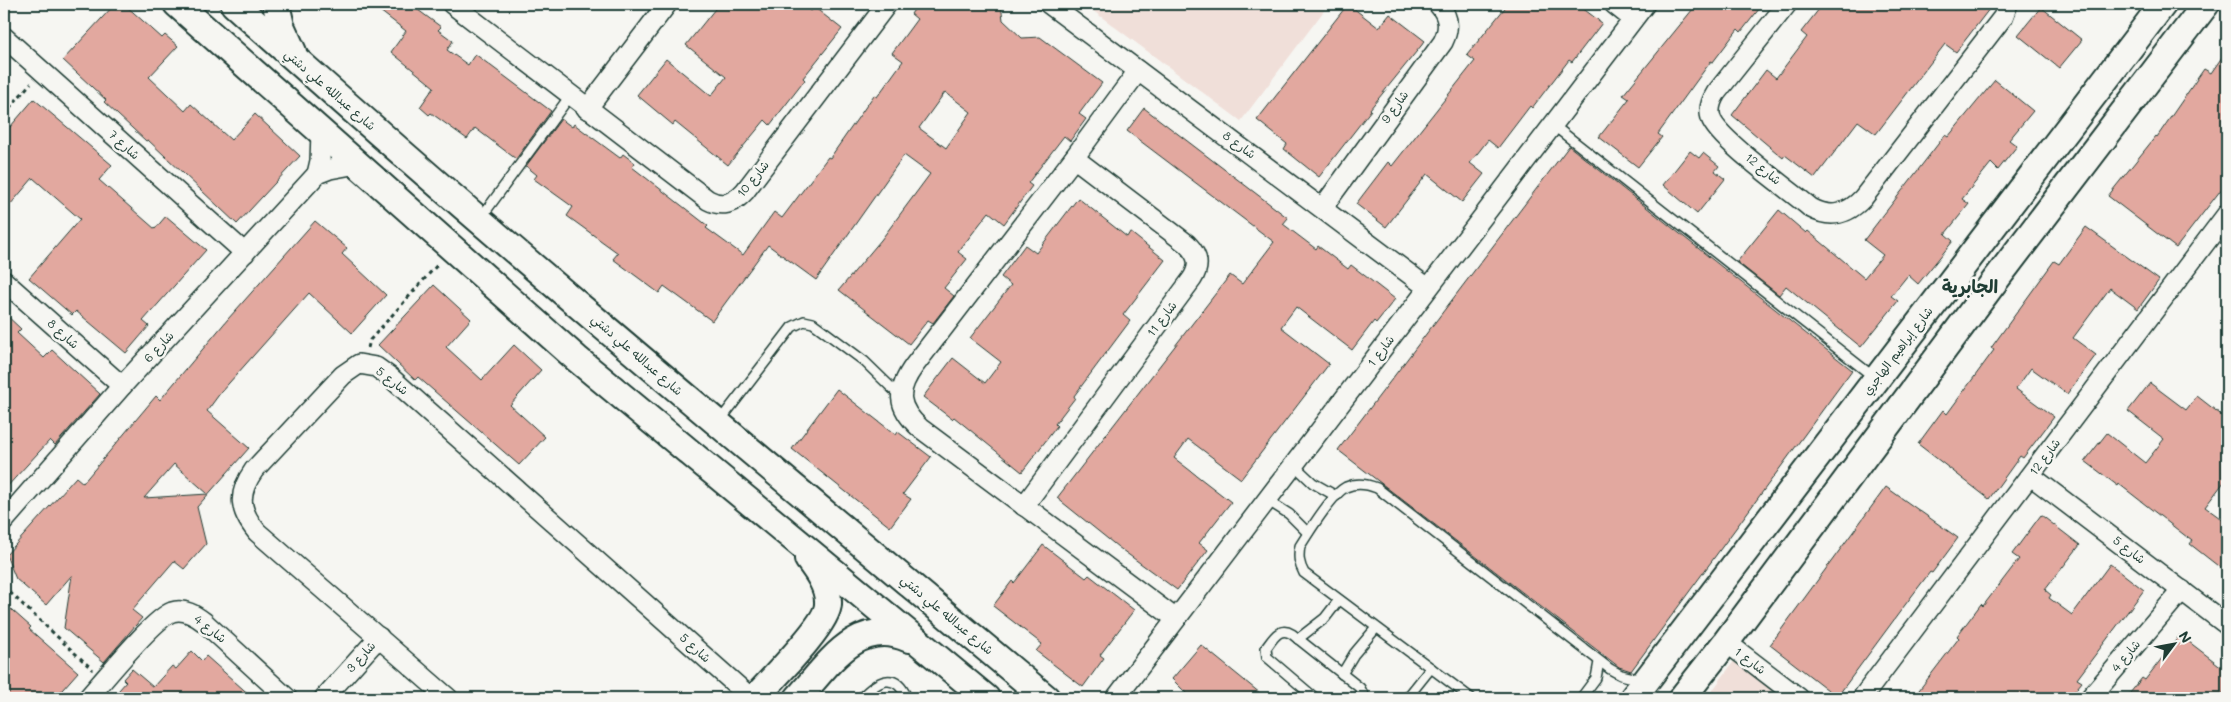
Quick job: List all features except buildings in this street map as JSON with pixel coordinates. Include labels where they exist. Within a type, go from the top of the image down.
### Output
[{"type":"main road","points":[[176,4],[584,366],[986,698]]},
{"type":"main road","name":"شارع عبدالله علي دشتي","points":[[234,4],[479,220],[718,424],[1046,698]]},
{"type":"main road","points":[[276,4],[284,34],[302,65]]},
{"type":"main road","name":"شارع إبراهيم الهاجري","points":[[1640,689],[2163,4]]},
{"type":"main road","points":[[2121,115],[2104,116],[2099,111],[2099,103],[2176,4]]},
{"type":"main road","points":[[1682,698],[1726,642],[1991,286],[2206,4]]},
{"type":"main road","points":[[1991,286],[2084,148],[2079,136],[2073,134],[2061,136]]},
{"type":"main road","points":[[357,164],[373,170],[408,191],[501,268],[507,270],[518,268],[526,260]]},
{"type":"main road","points":[[533,319],[525,301],[528,295],[534,292],[544,292],[648,384],[671,399],[698,407]]},
{"type":"main road","points":[[753,698],[806,642],[825,616],[829,605],[827,593],[811,564],[786,533]]},
{"type":"main road","points":[[798,698],[845,648],[865,635],[889,632],[908,638],[927,650]]},
{"type":"main road","points":[[785,698],[823,654],[822,645],[817,640],[812,639],[806,642]]},
{"type":"street","name":"شارع 10","points":[[452,4],[587,109],[708,200],[719,205],[729,204],[745,191],[878,7]]},
{"type":"street","points":[[587,109],[667,4]]},
{"type":"street","name":"شارع 8","points":[[1049,4],[1323,207],[1428,288]]},
{"type":"street","name":"شارع 9","points":[[1323,207],[1443,42],[1447,34],[1448,21],[1438,4]]},
{"type":"street","points":[[1614,4],[1633,19]]},
{"type":"street","name":"شارع 1","points":[[1116,698],[1645,4]]},
{"type":"street","name":"شارع 12","points":[[1787,4],[1716,93],[1710,108],[1711,120],[1722,136],[1811,208],[1833,215],[1846,211],[1863,198],[2003,17],[2008,4]]},
{"type":"street","name":"شارع 7","points":[[4,37],[245,253]]},
{"type":"street","points":[[1138,71],[1074,158],[914,366],[905,382],[901,397],[904,411],[920,428],[1176,619]]},
{"type":"street","points":[[317,174],[321,154],[321,132]]},
{"type":"street","name":"شارع 11","points":[[1024,506],[1192,279],[1198,267],[1195,254],[1187,244],[1074,158]]},
{"type":"street","points":[[317,174],[330,169],[357,164]]},
{"type":"street","name":"شارع 6","points":[[4,519],[122,386],[317,174]]},
{"type":"street","name":"شارع 12","points":[[1862,698],[2227,214]]},
{"type":"street","name":"شارع 8","points":[[4,281],[122,386]]},
{"type":"street","name":"شارع 5","points":[[448,698],[258,532],[248,520],[242,502],[244,487],[254,470],[343,375],[353,367],[365,364],[376,367],[390,377],[753,698]]},
{"type":"street","name":"شارع 5","points":[[2031,476],[2227,625]]},
{"type":"street","name":"شارع 4","points":[[2090,698],[2182,590]]},
{"type":"street","name":"شارع 4","points":[[88,698],[160,620],[172,612],[185,612],[198,618],[213,629],[286,698]]},
{"type":"street","name":"شارع 3","points":[[324,698],[379,637]]},
{"type":"street","name":"شارع 1","points":[[1726,642],[1799,698]]},
{"type":"lane","points":[[479,220],[570,96]]},
{"type":"lane","points":[[1553,124],[1876,379]]},
{"type":"lane","points":[[718,424],[792,328],[804,321],[813,323],[850,351],[877,373],[901,397]]},
{"type":"lane","points":[[1294,465],[1313,483],[1336,496]]},
{"type":"lane","points":[[1471,698],[1304,574],[1299,565],[1300,546],[1336,496],[1346,487],[1362,484],[1377,488],[1599,662],[1622,675],[1640,689]]},
{"type":"lane","points":[[1267,500],[1289,514],[1308,533]]},
{"type":"lane","points":[[1298,639],[1325,618],[1340,600]]},
{"type":"lane","points":[[1342,674],[1354,654],[1376,628]]},
{"type":"lane","points":[[1316,698],[1269,661],[1265,654],[1266,648],[1279,632],[1288,632],[1298,639],[1363,691],[1365,698]]},
{"type":"lane","points":[[1581,698],[1596,678],[1599,662]]},
{"type":"lane","points":[[1407,698],[1431,668]]},
{"type":"lane","points":[[861,698],[873,685],[884,680],[895,682],[904,691],[907,698]]},
{"type":"path","points":[[4,114],[42,71]]},
{"type":"path","points":[[365,364],[370,340],[452,248]]},
{"type":"path","points":[[4,588],[104,680]]},
{"type":"shaded area","points":[[1084,4],[1329,4],[1241,121]]},
{"type":"shaded area","points":[[1740,653],[1799,698],[1707,698]]},
{"type":"district","name":"الجابرية","points":[[1970,287]]}]
